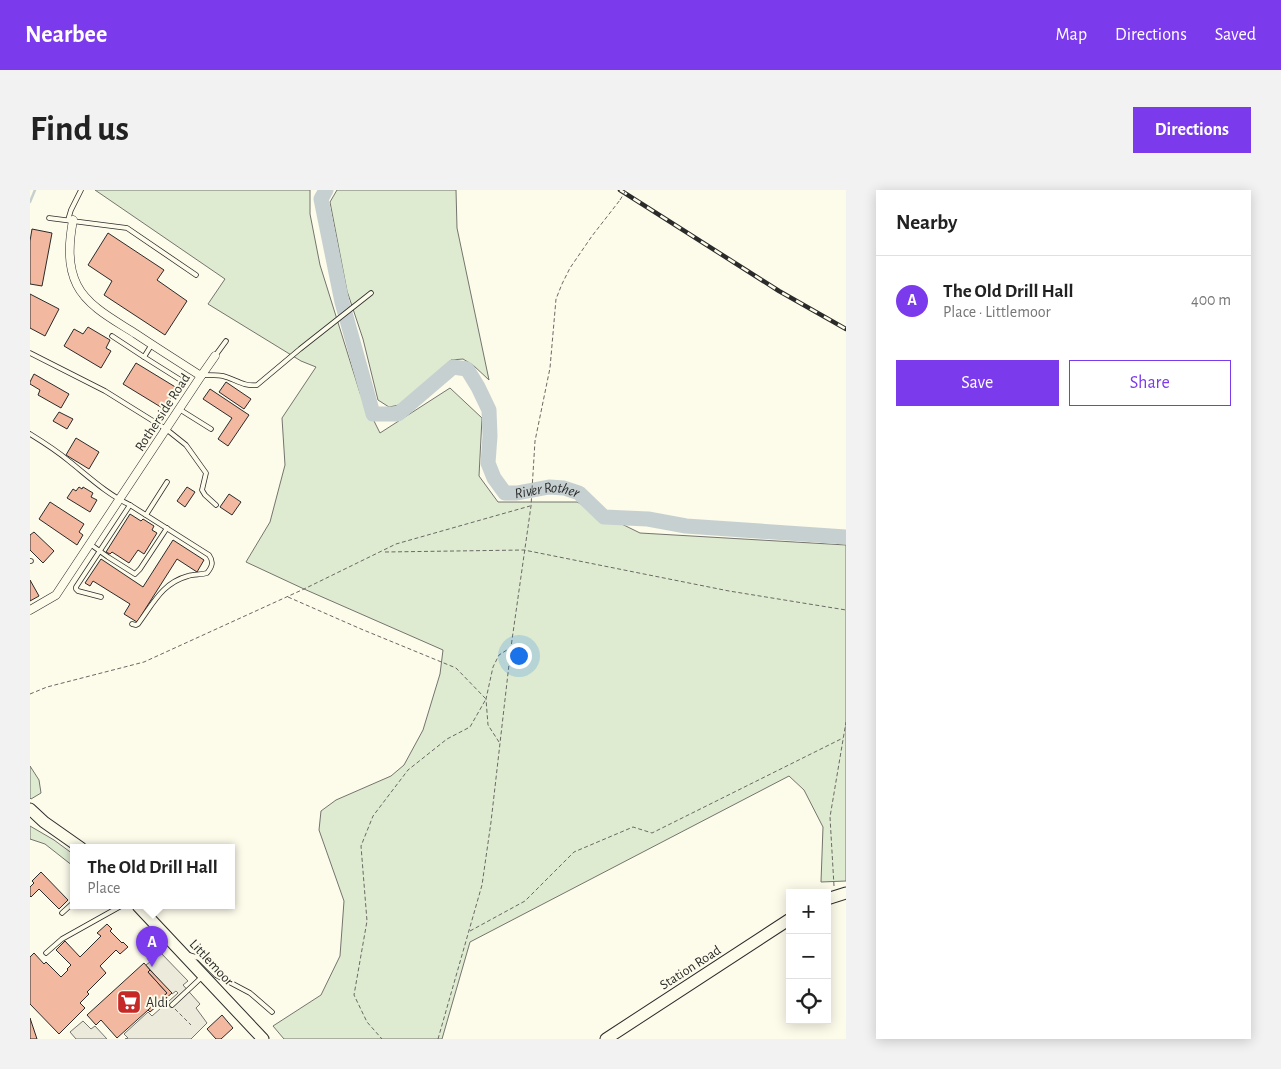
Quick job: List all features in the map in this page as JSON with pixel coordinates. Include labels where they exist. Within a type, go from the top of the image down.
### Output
[{"type":"main road","points":[[30,809],[44,822],[75,844]]},
{"type":"main road","points":[[30,816],[44,822]]},
{"type":"main road","points":[[831,898],[846,893]]},
{"type":"main road","name":"Littlemoor","points":[[141,909],[263,1039]]},
{"type":"main road","name":"Station Road","points":[[606,1039],[786,923]]},
{"type":"street","name":"Rotherside Road","points":[[30,610],[56,595],[200,376],[97,308],[81,292],[77,285],[70,258],[71,220]]},
{"type":"street","points":[[200,376],[215,356]]},
{"type":"lane","points":[[71,220],[71,210],[81,190]]},
{"type":"lane","points":[[49,218],[127,228],[196,275]]},
{"type":"lane","points":[[200,376],[212,374],[224,376],[241,384],[257,385],[327,326],[371,293]]},
{"type":"lane","points":[[112,336],[179,379]]},
{"type":"lane","points":[[215,356],[226,341]]},
{"type":"lane","points":[[144,357],[152,344]]},
{"type":"lane","points":[[30,353],[105,391],[166,429],[186,445],[206,473],[202,490],[216,504]]},
{"type":"lane","points":[[179,409],[211,430]]},
{"type":"lane","points":[[30,434],[69,460],[95,483],[209,555],[212,559],[212,565],[207,574],[189,575],[171,582],[163,589],[138,624],[132,624]]},
{"type":"lane","points":[[146,515],[167,482]]},
{"type":"lane","points":[[101,597],[76,589],[130,505]]},
{"type":"lane","points":[[90,544],[134,574],[140,569],[167,528]]},
{"type":"lane","points":[[68,577],[78,584]]},
{"type":"lane","points":[[62,913],[70,906]]},
{"type":"lane","points":[[46,953],[62,939],[116,909]]},
{"type":"lane","points":[[184,954],[199,958],[216,975],[250,992],[272,1012]]},
{"type":"lane","points":[[172,1005],[204,976]]},
{"type":"path","points":[[438,1039],[482,885],[531,498],[535,441],[550,368],[556,300],[570,268],[626,190]]},
{"type":"path","points":[[30,694],[47,687],[144,662],[288,597],[396,544],[530,506]]},
{"type":"path","points":[[383,552],[524,550],[729,591],[846,610]]},
{"type":"path","points":[[288,597],[456,668],[486,699]]},
{"type":"path","points":[[500,742],[488,725],[486,699],[493,667],[499,655],[511,647]]},
{"type":"path","points":[[382,1039],[368,1022],[354,995],[367,921],[361,846],[373,816],[408,770],[447,739],[470,727],[486,699]]},
{"type":"path","points":[[831,889],[830,817],[846,722]]},
{"type":"path","points":[[469,931],[525,901],[574,852],[633,827],[652,833],[843,738]]},
{"type":"path","points":[[172,1005],[191,1025]]},
{"type":"green space","points":[[95,190],[310,190],[310,214],[320,265],[360,393],[380,433],[450,388],[482,418],[479,476],[498,502],[577,502],[640,533],[846,545],[846,881],[821,882],[823,827],[804,790],[789,776],[470,942],[442,1039],[284,1039],[273,1026],[321,995],[340,956],[344,901],[319,830],[321,811],[336,800],[391,776],[404,765],[423,730],[440,674],[443,650],[246,562],[270,522],[285,465],[282,418],[316,367],[301,361],[208,304],[225,279]]},
{"type":"green space","points":[[337,190],[456,190],[457,228],[489,380],[473,365],[463,359],[451,360],[399,405],[389,407],[378,400],[363,339],[347,291],[330,202]]},
{"type":"green space","points":[[30,766],[39,780],[41,793],[31,799],[30,798]]},
{"type":"green space","points":[[30,826],[70,852],[70,864],[45,844],[30,839]]},
{"type":"shaded area","points":[[159,951],[188,981],[183,985],[200,1004],[196,1008],[207,1023],[191,1039],[125,1039],[128,1038],[124,1034],[148,1012],[152,1016],[178,993],[176,991],[172,994],[146,965],[150,962],[147,958]]},
{"type":"shaded area","points":[[83,1021],[91,1029],[95,1026],[107,1039],[76,1039],[70,1032]]},
{"type":"building","points":[[32,229],[52,233],[42,286],[30,284],[30,241]]},
{"type":"building","points":[[108,233],[164,270],[157,280],[187,301],[165,335],[104,295],[112,281],[88,265]]},
{"type":"building","points":[[30,294],[59,309],[45,336],[30,328]]},
{"type":"building","points":[[88,327],[110,340],[106,348],[111,351],[101,368],[64,346],[74,329],[83,334]]},
{"type":"building","points":[[136,363],[177,388],[164,409],[123,384]]},
{"type":"building","points":[[34,374],[69,394],[61,408],[38,395],[40,390],[30,384]]},
{"type":"building","points":[[226,382],[251,399],[244,409],[219,392]]},
{"type":"building","points":[[210,389],[249,415],[228,446],[218,439],[232,418],[203,399]]},
{"type":"building","points":[[59,412],[73,419],[67,429],[53,421]]},
{"type":"building","points":[[76,438],[99,452],[89,469],[66,455]]},
{"type":"building","points":[[79,487],[82,489],[83,487],[93,493],[91,497],[97,500],[90,512],[67,498],[73,489],[76,491]]},
{"type":"building","points":[[187,487],[195,492],[185,507],[177,501]]},
{"type":"building","points":[[229,494],[241,502],[232,515],[220,507]]},
{"type":"building","points":[[50,502],[84,524],[79,532],[83,535],[77,545],[39,519]]},
{"type":"building","points":[[130,514],[154,526],[152,530],[157,533],[144,554],[138,550],[129,563],[112,552],[110,554],[106,552]]},
{"type":"building","points":[[34,532],[54,551],[43,563],[30,550],[30,535]]},
{"type":"building","points":[[173,540],[204,560],[197,572],[177,559],[137,622],[124,614],[130,604],[93,581],[90,586],[85,583],[101,559],[143,587]]},
{"type":"building","points":[[30,580],[39,596],[30,601]]},
{"type":"building","points":[[41,872],[68,900],[59,909],[39,889],[30,896],[30,887],[34,883],[32,881]]},
{"type":"building","points":[[107,924],[112,929],[110,931],[128,947],[120,954],[116,950],[100,966],[106,973],[87,992],[89,994],[80,1003],[85,1008],[59,1034],[30,1004],[30,957],[34,953],[44,964],[46,962],[61,977],[71,965],[56,950],[65,941],[80,957],[101,936],[97,933]]},
{"type":"building","name":"Aldi","points":[[144,963],[150,970],[148,972],[167,993],[117,1038],[101,1020],[96,1025],[87,1015]]},
{"type":"building","points":[[150,970],[172,993],[150,1012],[148,1010],[167,993],[148,972]]},
{"type":"building","points":[[222,1015],[233,1028],[221,1039],[216,1039],[207,1029]]},
{"type":"building","points":[[30,1018],[37,1039],[30,1039]]},
{"type":"waterway","points":[[30,202],[35,190]]},
{"type":"waterway","name":"River Rother","points":[[326,190],[321,199],[342,302],[373,414],[398,414],[453,367],[467,369],[489,410],[488,463],[494,478],[505,493],[517,493],[549,487],[564,488],[579,493],[604,517],[648,519],[686,526],[846,537]]},
{"type":"railway","points":[[620,190],[779,291],[846,329]]},
{"type":"place","name":"The Old Drill Hall","points":[[152,967]]},
{"type":"place","name":"Aldi","points":[[129,1002]]}]
